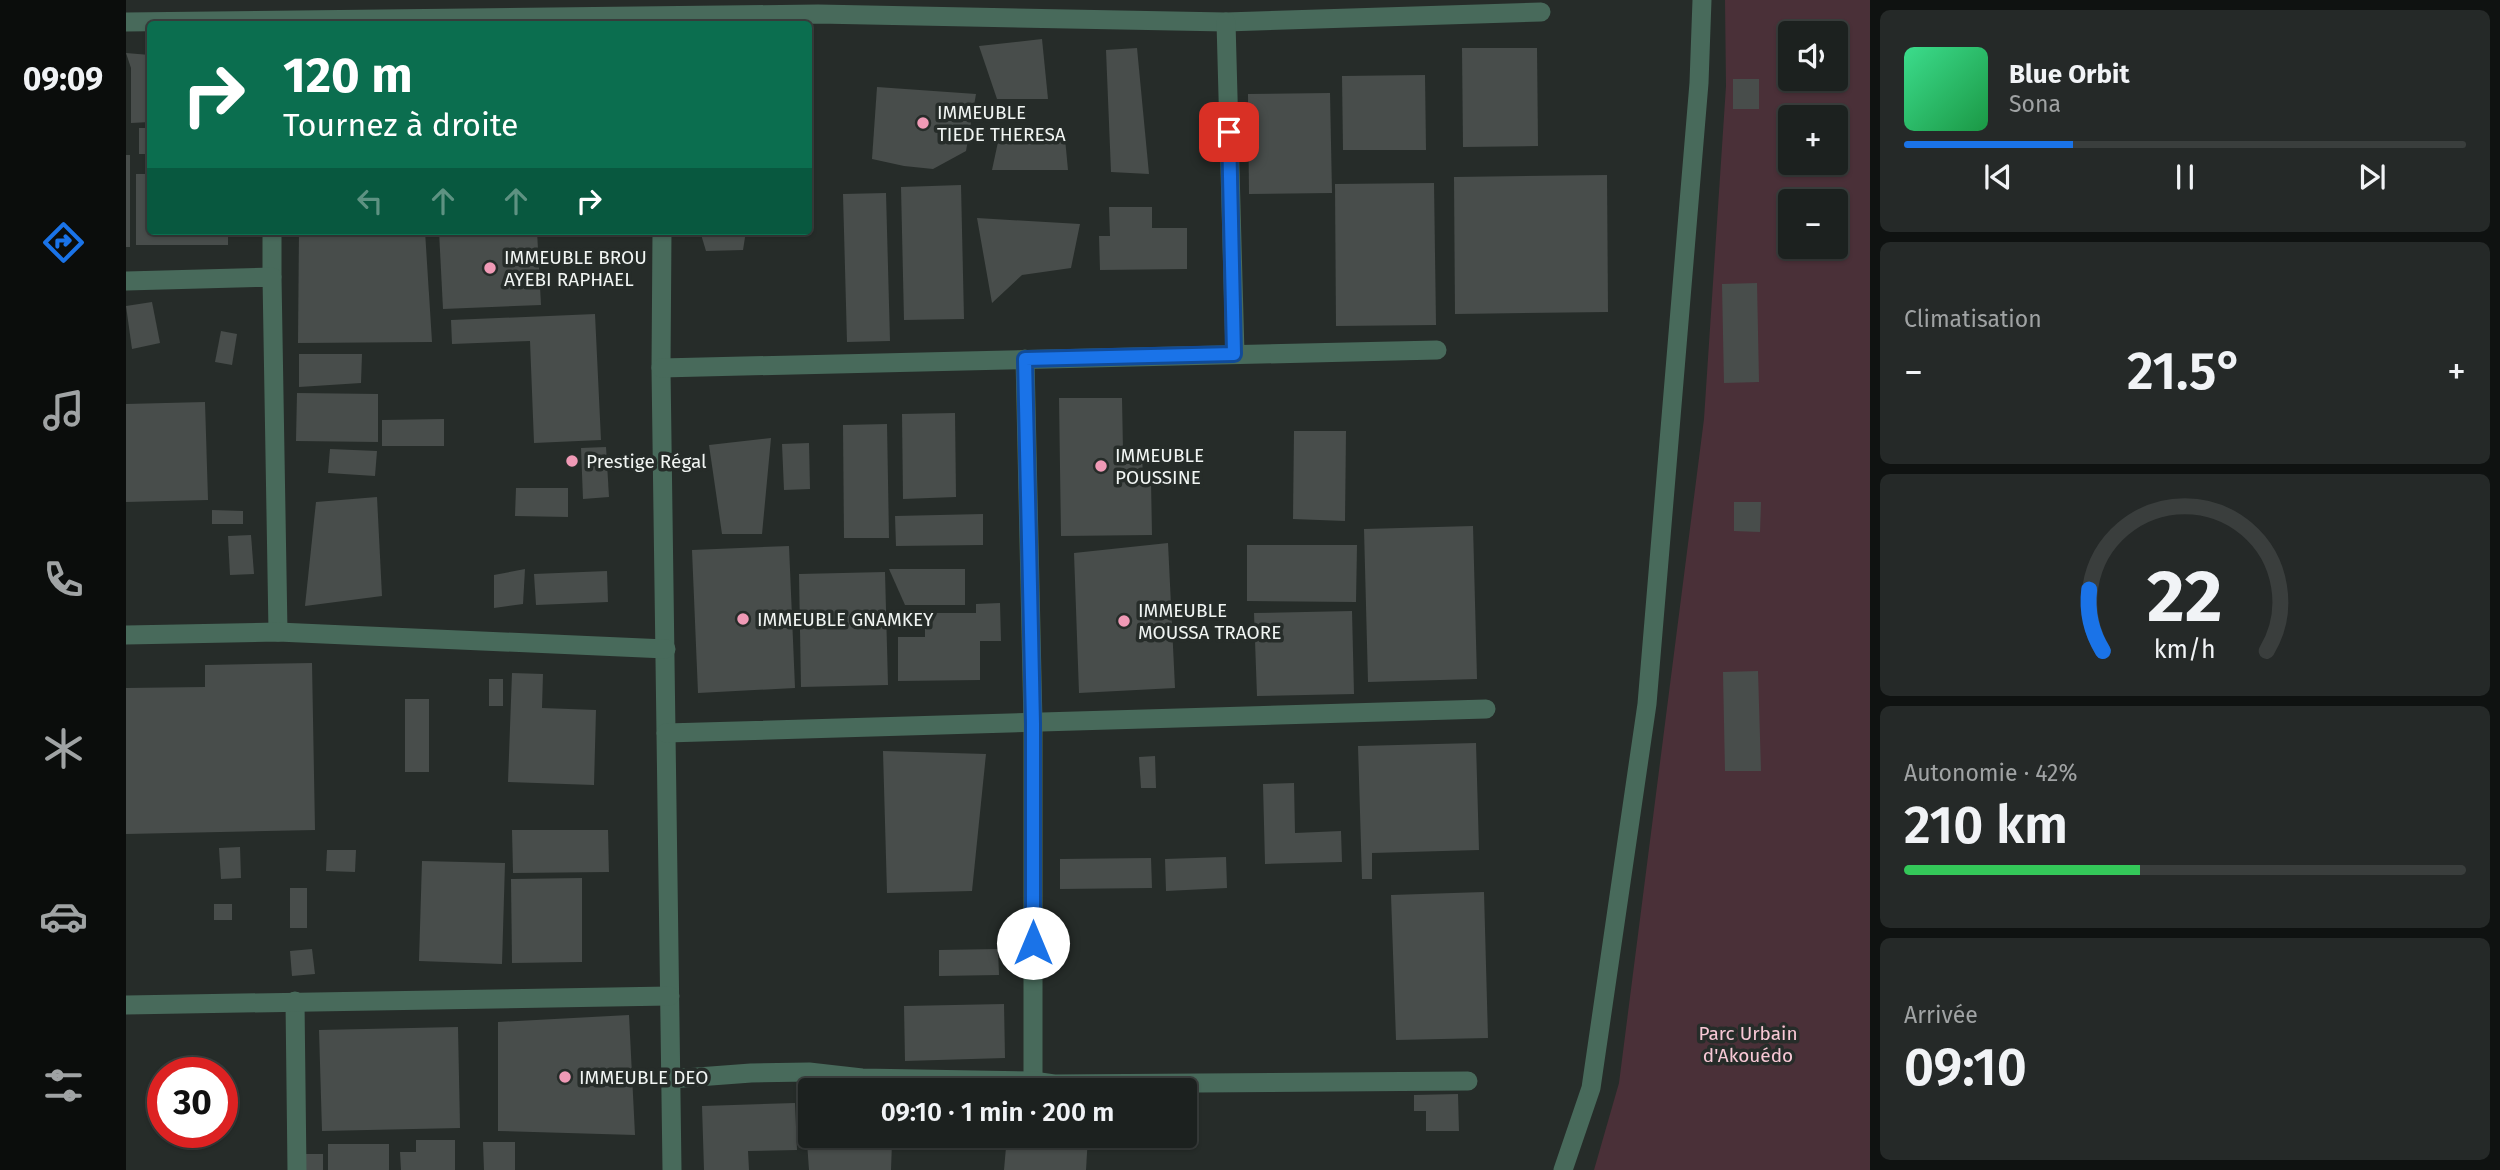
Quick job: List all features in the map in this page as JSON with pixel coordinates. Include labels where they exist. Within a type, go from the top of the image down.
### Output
[{"type":"street","points":[[1563,1170],[1591,1088],[1647,704],[1698,97],[1702,0]]},
{"type":"street","points":[[315,21],[1020,8],[1226,22],[1541,12]]},
{"type":"street","points":[[126,22],[147,22]]},
{"type":"street","points":[[1226,22],[1234,354]]},
{"type":"street","points":[[272,235],[278,632]]},
{"type":"street","points":[[662,235],[661,368],[672,1170]]},
{"type":"street","points":[[126,281],[272,277]]},
{"type":"street","points":[[661,368],[1437,350]]},
{"type":"street","points":[[1025,359],[1033,723],[1033,1078]]},
{"type":"street","points":[[126,635],[278,632],[666,649]]},
{"type":"street","points":[[666,733],[1486,709]]},
{"type":"street","points":[[126,1005],[670,996]]},
{"type":"street","points":[[295,1001],[297,1170]]},
{"type":"street","points":[[671,1079],[809,1072],[862,1078]]},
{"type":"street","points":[[1197,1083],[1468,1082]]},
{"type":"green space","name":"Parc Urbain d'Akouédo","points":[[1725,0],[1870,0],[1870,1170],[1594,1170],[1619,1083],[1704,419],[1726,86]]},
{"type":"building","points":[[1042,39],[1048,99],[997,99],[979,46]]},
{"type":"building","points":[[1137,48],[1149,174],[1111,172],[1106,50]]},
{"type":"building","points":[[1462,48],[1537,48],[1538,146],[1463,147]]},
{"type":"building","points":[[126,53],[147,55],[147,122],[131,123],[131,68]]},
{"type":"building","points":[[1425,75],[1426,150],[1343,150],[1342,76]]},
{"type":"building","points":[[1733,79],[1759,79],[1759,109],[1733,109]]},
{"type":"building","name":"IMMEUBLE TIEDE THERESA","points":[[877,87],[976,94],[966,151],[933,169],[872,159]]},
{"type":"building","points":[[1330,93],[1332,193],[1249,194],[1248,94]]},
{"type":"building","points":[[139,128],[147,128],[147,154],[139,154]]},
{"type":"building","points":[[1001,128],[1064,128],[1068,170],[992,170]]},
{"type":"building","points":[[126,155],[130,155],[130,247],[126,247]]},
{"type":"building","points":[[136,174],[147,174],[147,235],[228,235],[228,245],[136,245]]},
{"type":"building","points":[[1607,175],[1608,312],[1455,314],[1454,177]]},
{"type":"building","points":[[1434,183],[1436,325],[1336,326],[1335,184]]},
{"type":"building","points":[[961,185],[964,319],[904,320],[901,187]]},
{"type":"building","points":[[886,193],[890,341],[847,342],[843,194]]},
{"type":"building","points":[[1109,207],[1152,207],[1152,228],[1187,228],[1187,269],[1100,270],[1099,236],[1110,236]]},
{"type":"building","points":[[977,218],[1080,224],[1071,268],[1022,275],[992,303]]},
{"type":"building","points":[[299,235],[425,235],[432,342],[298,343]]},
{"type":"building","name":"IMMEUBLE BROU AYEBI RAPHAEL","points":[[439,235],[537,235],[541,305],[443,309]]},
{"type":"building","points":[[701,235],[745,235],[743,250],[706,251]]},
{"type":"building","points":[[1757,283],[1759,382],[1724,383],[1722,284]]},
{"type":"building","points":[[152,302],[160,343],[132,349],[126,306]]},
{"type":"building","points":[[595,314],[601,440],[534,443],[530,341],[452,344],[451,320]]},
{"type":"building","points":[[221,331],[237,334],[232,365],[215,362]]},
{"type":"building","points":[[299,354],[362,354],[361,383],[299,387]]},
{"type":"building","points":[[297,393],[378,394],[378,442],[296,441]]},
{"type":"building","name":"IMMEUBLE POUSSINE","points":[[1059,398],[1122,398],[1123,451],[1142,451],[1143,481],[1151,481],[1152,535],[1061,536]]},
{"type":"building","points":[[205,402],[208,500],[126,502],[126,404]]},
{"type":"building","points":[[955,413],[956,497],[903,499],[902,414]]},
{"type":"building","points":[[444,419],[444,446],[382,446],[382,420]]},
{"type":"building","points":[[887,424],[889,538],[844,538],[843,425]]},
{"type":"building","points":[[1294,431],[1346,431],[1345,521],[1293,519]]},
{"type":"building","points":[[771,438],[762,534],[722,534],[709,445]]},
{"type":"building","points":[[809,443],[810,489],[784,490],[782,444]]},
{"type":"building","points":[[606,447],[609,497],[583,499],[581,448]]},
{"type":"building","points":[[330,449],[377,451],[375,476],[328,473]]},
{"type":"building","points":[[516,488],[568,488],[568,517],[515,516]]},
{"type":"building","points":[[377,497],[382,596],[305,606],[316,502]]},
{"type":"building","points":[[1734,502],[1761,502],[1760,532],[1734,531]]},
{"type":"building","points":[[212,510],[243,511],[243,524],[212,524]]},
{"type":"building","points":[[983,514],[983,545],[896,546],[895,516]]},
{"type":"building","points":[[1473,526],[1477,679],[1368,682],[1364,529]]},
{"type":"building","points":[[251,535],[254,574],[230,575],[228,536]]},
{"type":"building","name":"IMMEUBLE MOUSSA TRAORE","points":[[1168,543],[1175,688],[1079,693],[1074,553]]},
{"type":"building","points":[[1247,545],[1357,545],[1356,602],[1247,601]]},
{"type":"building","name":"IMMEUBLE GNAMKEY","points":[[789,546],[795,688],[698,693],[692,550]]},
{"type":"building","points":[[525,569],[523,604],[494,608],[494,575]]},
{"type":"building","points":[[889,569],[965,569],[965,605],[905,605]]},
{"type":"building","points":[[607,571],[608,602],[536,605],[534,574]]},
{"type":"building","points":[[885,572],[888,685],[801,687],[799,574]]},
{"type":"building","points":[[1000,603],[1001,641],[980,641],[980,680],[898,681],[898,637],[925,637],[925,613],[976,613],[976,604]]},
{"type":"building","points":[[1352,611],[1354,694],[1257,696],[1254,613]]},
{"type":"building","points":[[312,663],[315,830],[126,834],[126,688],[205,687],[205,665]]},
{"type":"building","points":[[1758,671],[1761,771],[1725,771],[1723,672]]},
{"type":"building","points":[[512,673],[543,674],[542,708],[596,710],[594,785],[508,782]]},
{"type":"building","points":[[489,679],[503,679],[503,706],[489,706]]},
{"type":"building","points":[[405,699],[429,699],[429,772],[405,772]]},
{"type":"building","points":[[1476,743],[1479,850],[1372,853],[1372,879],[1362,879],[1358,746]]},
{"type":"building","points":[[883,751],[986,754],[972,891],[887,893]]},
{"type":"building","points":[[1155,756],[1156,788],[1141,788],[1139,757]]},
{"type":"building","points":[[1294,783],[1295,833],[1341,831],[1342,862],[1265,864],[1263,784]]},
{"type":"building","points":[[512,830],[608,830],[609,872],[513,873]]},
{"type":"building","points":[[240,847],[241,878],[221,879],[219,848]]},
{"type":"building","points":[[327,850],[356,850],[355,872],[326,871]]},
{"type":"building","points":[[1226,857],[1227,888],[1166,891],[1165,859]]},
{"type":"building","points":[[1151,858],[1152,888],[1060,889],[1060,859]]},
{"type":"building","points":[[422,861],[505,863],[502,964],[419,961]]},
{"type":"building","points":[[582,878],[582,962],[512,963],[511,879]]},
{"type":"building","points":[[290,888],[307,888],[307,928],[290,928]]},
{"type":"building","points":[[1484,892],[1488,1038],[1396,1040],[1391,895]]},
{"type":"building","points":[[214,904],[232,904],[232,920],[214,920]]},
{"type":"building","points":[[312,949],[315,974],[292,976],[290,951]]},
{"type":"building","points":[[998,949],[999,975],[939,976],[939,950]]},
{"type":"building","points":[[1004,1004],[1005,1058],[905,1061],[904,1006]]},
{"type":"building","name":"IMMEUBLE DEO","points":[[629,1015],[635,1135],[498,1131],[498,1022]]},
{"type":"building","points":[[458,1027],[460,1128],[322,1131],[319,1030]]},
{"type":"building","points":[[1458,1094],[1459,1131],[1426,1131],[1426,1111],[1414,1111],[1414,1095]]},
{"type":"building","points":[[795,1103],[797,1150],[748,1151],[749,1170],[704,1170],[702,1106]]},
{"type":"building","points":[[416,1140],[455,1140],[455,1170],[401,1170],[400,1152],[416,1152]]},
{"type":"building","points":[[483,1142],[515,1142],[515,1170],[484,1170]]},
{"type":"building","points":[[328,1144],[389,1144],[389,1170],[328,1170]]},
{"type":"building","points":[[807,1148],[892,1148],[891,1170],[809,1170]]},
{"type":"building","points":[[1006,1148],[1087,1148],[1086,1170],[1004,1170]]},
{"type":"building","points":[[306,1154],[323,1154],[323,1170],[306,1170]]},
{"type":"place","name":"IMMEUBLE TIEDE THERESA","points":[[923,123]]},
{"type":"place","name":"IMMEUBLE BROU AYEBI RAPHAEL","points":[[490,268]]},
{"type":"place","name":"Prestige Régal","points":[[572,461]]},
{"type":"place","name":"IMMEUBLE POUSSINE","points":[[1101,466]]},
{"type":"place","name":"IMMEUBLE GNAMKEY","points":[[743,619]]},
{"type":"place","name":"IMMEUBLE MOUSSA TRAORE","points":[[1124,621]]},
{"type":"place","name":"IMMEUBLE DEO","points":[[565,1077]]},
{"type":"route","points":[[1033,943],[1033,723],[1025,359],[1234,354],[1229,132]]}]
